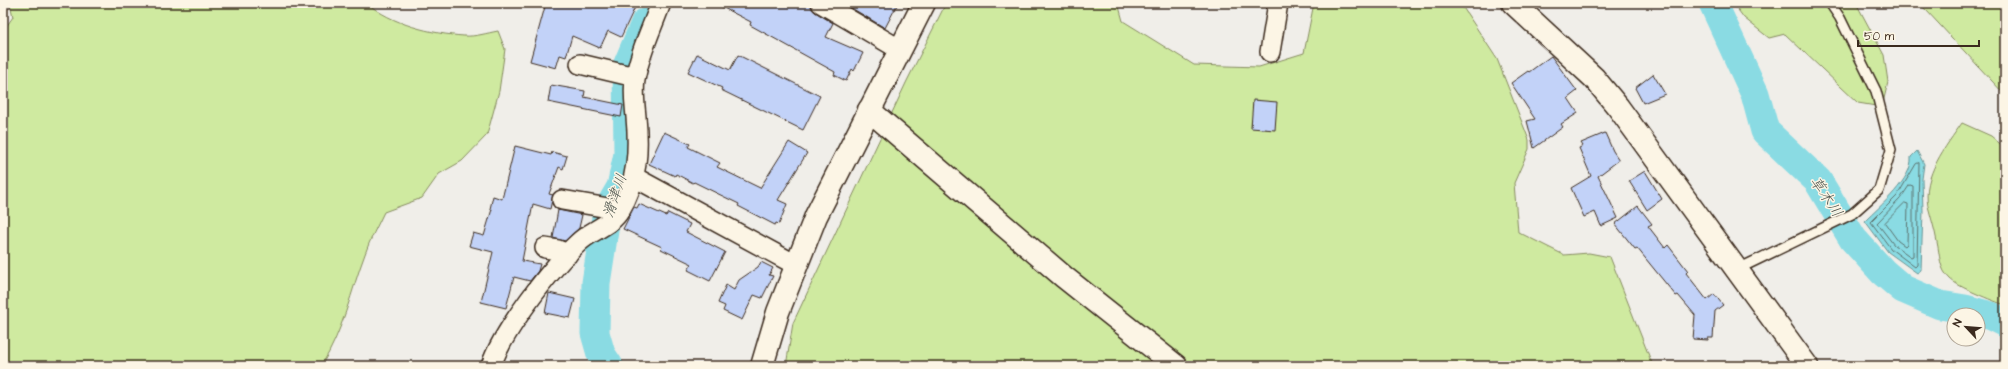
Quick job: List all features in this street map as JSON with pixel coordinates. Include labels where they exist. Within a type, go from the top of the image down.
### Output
[{"type":"street","points":[[821,3],[899,49]]},
{"type":"street","points":[[762,366],[778,312],[816,216],[899,49],[924,3]]},
{"type":"street","points":[[1270,52],[1278,3]]},
{"type":"street","points":[[1513,3],[1594,78],[1618,106],[1807,366]]},
{"type":"street","points":[[491,366],[498,349],[543,283],[582,239],[613,220],[632,187],[638,141],[635,77],[659,4]]},
{"type":"street","points":[[580,64],[635,77]]},
{"type":"street","points":[[869,110],[1064,277],[1176,366]]},
{"type":"street","points":[[634,177],[796,265]]},
{"type":"street","points":[[562,200],[620,210]]},
{"type":"street","points":[[545,248],[558,250],[568,254]]},
{"type":"lane","points":[[1736,270],[1852,214],[1879,190],[1891,150],[1876,91],[1840,18],[1830,3]]},
{"type":"green space","points":[[10,3],[367,3],[388,17],[412,27],[439,33],[468,36],[498,31],[505,49],[499,91],[487,135],[462,161],[439,174],[422,198],[384,212],[367,248],[341,325],[329,353],[321,366],[3,366],[3,31],[13,17]]},
{"type":"green space","points":[[946,3],[1118,3],[1123,21],[1194,65],[1259,67],[1304,53],[1314,3],[1460,3],[1497,59],[1529,140],[1529,149],[1514,183],[1518,232],[1564,255],[1589,253],[1610,257],[1653,366],[786,366],[793,323],[906,83]]},
{"type":"green space","points":[[1733,3],[1856,3],[1884,55],[1888,82],[1882,107],[1858,103],[1785,34],[1769,38],[1744,18]]},
{"type":"green space","points":[[1918,3],[2005,3],[2005,95],[1926,10]]},
{"type":"green space","points":[[1962,123],[1991,136],[2005,148],[2005,305],[1960,286],[1946,275],[1940,262],[1927,195],[1932,173],[1937,162],[1949,141]]},
{"type":"water","points":[[1917,151],[1924,164],[1922,179],[1923,211],[1921,270],[1917,273],[1888,252],[1865,221],[1887,200],[1901,183],[1907,174],[1911,157]]},
{"type":"building","points":[[546,3],[637,3],[621,37],[608,31],[600,48],[572,36],[566,57],[560,55],[556,68],[530,61]]},
{"type":"building","points":[[714,3],[810,3],[815,12],[833,23],[826,37],[863,53],[854,71],[852,69],[846,81],[834,75],[835,72],[750,25],[751,22]]},
{"type":"building","points":[[843,3],[898,3],[885,28]]},
{"type":"building","points":[[697,54],[730,70],[738,55],[820,96],[803,130],[721,90],[722,88],[688,72]]},
{"type":"building","points":[[1551,56],[1577,91],[1568,98],[1578,113],[1561,124],[1563,127],[1534,148],[1527,121],[1535,119],[1511,83]]},
{"type":"building","points":[[1653,74],[1665,94],[1643,103],[1635,88]]},
{"type":"building","points":[[551,85],[585,91],[584,97],[623,105],[621,117],[548,102]]},
{"type":"building","points":[[1253,100],[1277,102],[1275,130],[1251,128]]},
{"type":"building","points":[[664,132],[690,144],[688,147],[720,163],[717,167],[760,188],[789,142],[807,153],[778,200],[787,204],[779,224],[776,223],[775,225],[738,206],[739,204],[694,182],[693,183],[676,174],[675,176],[649,164]]},
{"type":"building","points":[[1605,133],[1619,160],[1598,176],[1618,218],[1601,226],[1595,212],[1584,217],[1571,188],[1591,176],[1579,148],[1583,146],[1581,143]]},
{"type":"building","points":[[515,146],[551,155],[552,152],[567,156],[563,169],[559,167],[549,194],[553,195],[550,209],[533,204],[522,261],[540,264],[538,271],[530,281],[514,277],[506,308],[481,302],[493,252],[469,246],[473,233],[484,236],[492,209],[490,209],[493,196],[502,199]]},
{"type":"building","points":[[1645,171],[1662,199],[1647,210],[1629,181]]},
{"type":"building","points":[[639,204],[666,216],[668,213],[690,224],[686,232],[725,252],[710,281],[688,270],[692,264],[661,249],[662,247],[623,229],[634,207],[637,208]]},
{"type":"building","points":[[1638,206],[1652,224],[1648,226],[1665,248],[1668,245],[1688,271],[1686,273],[1707,300],[1714,294],[1723,305],[1715,311],[1713,338],[1708,338],[1708,340],[1693,339],[1695,315],[1678,295],[1676,296],[1637,248],[1635,249],[1615,224]]},
{"type":"building","points":[[558,210],[582,215],[579,228],[565,241],[553,238]]},
{"type":"building","points":[[761,262],[773,268],[769,275],[773,276],[762,298],[754,295],[742,320],[723,311],[725,306],[718,303],[726,285],[734,290],[739,280],[758,267]]},
{"type":"building","points":[[549,293],[575,299],[570,318],[545,313]]},
{"type":"waterway","name":"草木川","points":[[1713,3],[1755,94],[1765,131],[1818,181],[1853,239],[1883,272],[1903,289],[1940,305],[1965,309],[1991,316],[2005,323]]},
{"type":"waterway","name":"滑津川","points":[[609,366],[601,354],[595,333],[596,283],[607,211],[621,187],[628,154],[627,66],[645,23]]}]
